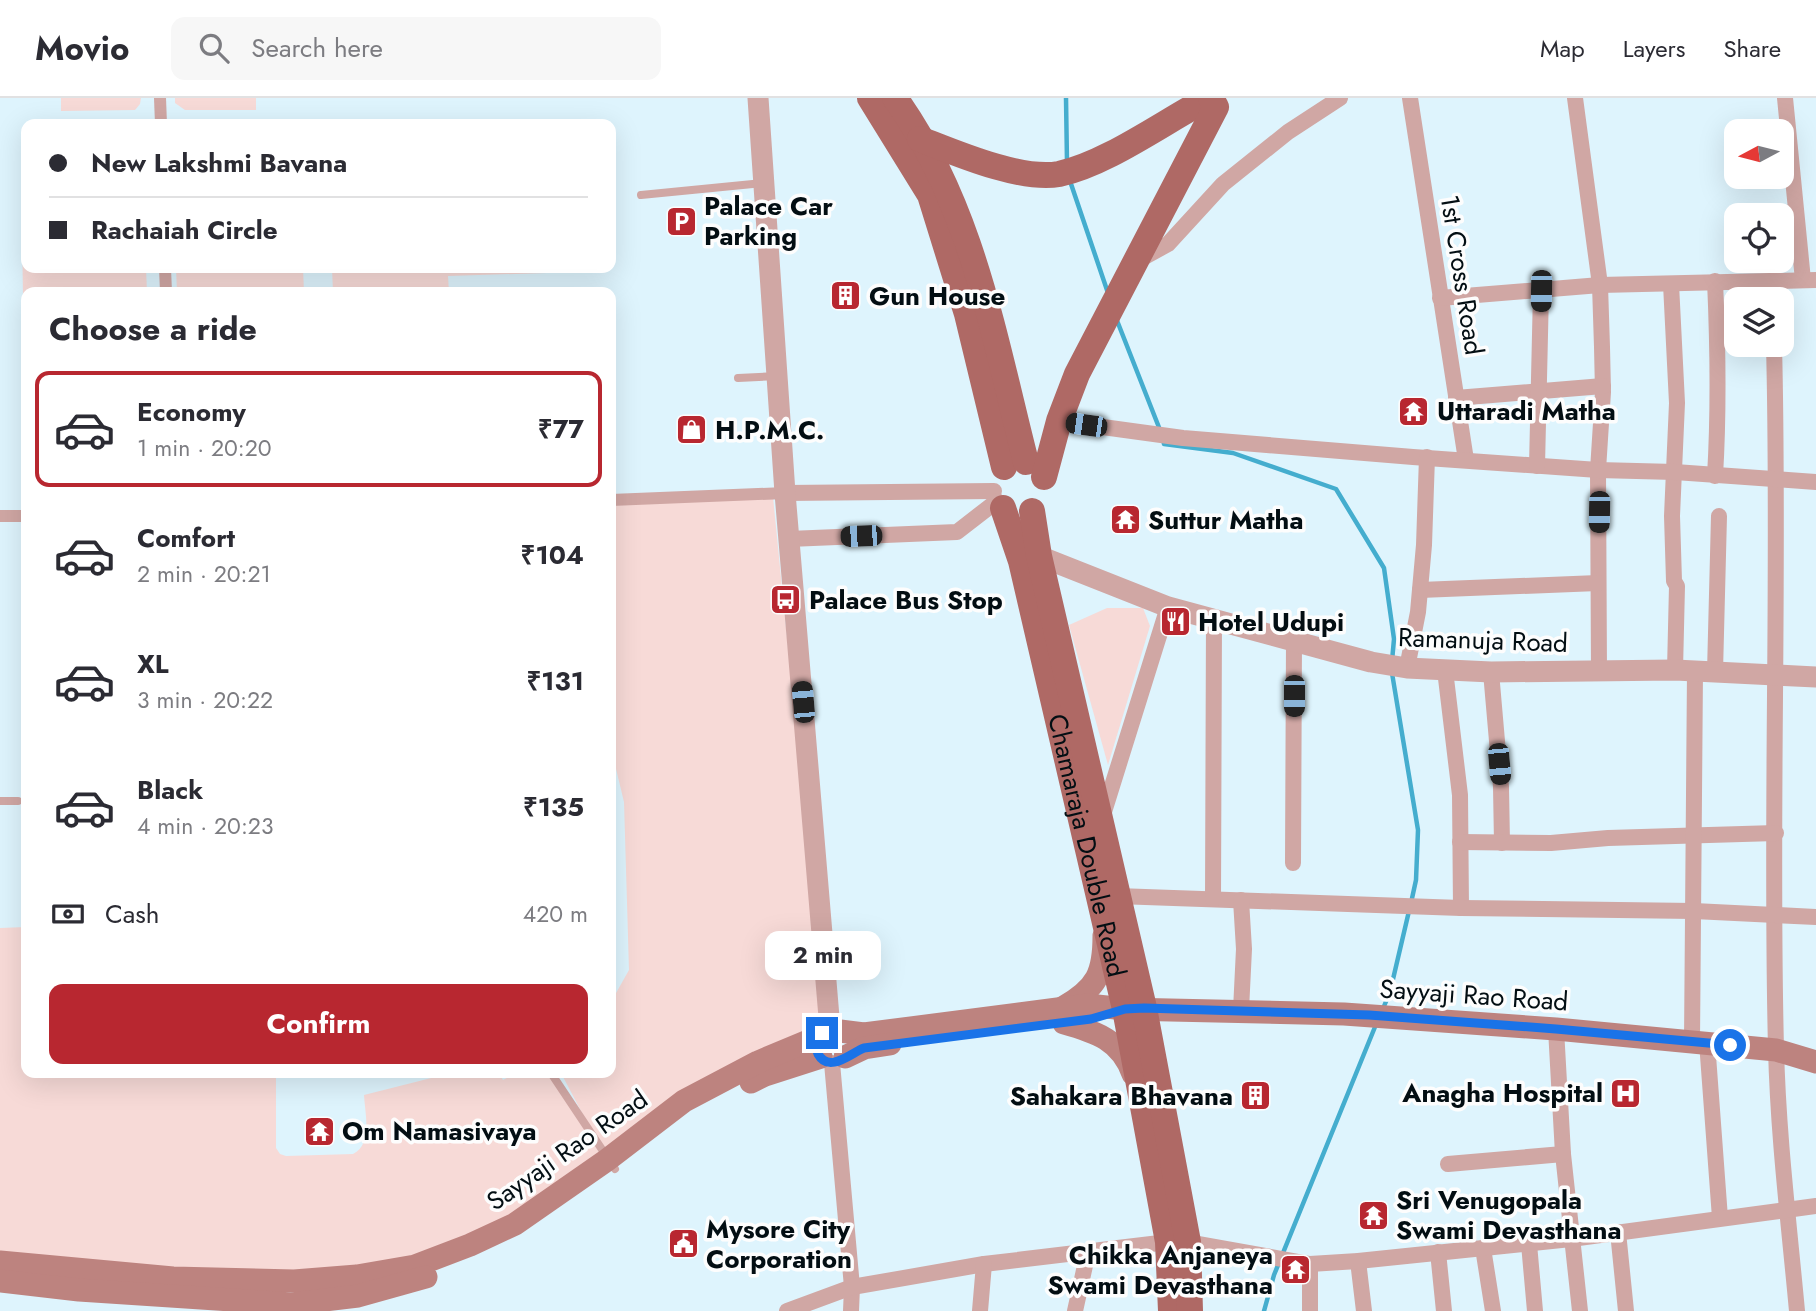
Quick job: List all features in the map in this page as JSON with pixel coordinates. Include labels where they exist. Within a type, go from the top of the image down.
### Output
[{"type":"main road","points":[[870,98],[914,148],[1011,170],[1047,174],[1058,174],[1087,165],[1210,102]]},
{"type":"main road","points":[[895,98],[914,148]]},
{"type":"main road","points":[[1011,484],[1046,487],[1045,497],[1032,511],[1012,513],[1011,484],[1059,421],[1077,374],[1137,262],[1210,102]]},
{"type":"main road","name":"Chamaraja Double Road","points":[[914,148],[967,314],[1011,484],[1021,561],[1104,925],[1134,1009],[1190,1311]]},
{"type":"main road","points":[[1032,511],[1039,556],[1117,896],[1134,1009]]},
{"type":"main road","points":[[1104,925],[1104,957],[1100,974],[1092,987],[1063,1016],[1121,1049],[1141,1097]]},
{"type":"main road","name":"Chamaraja Double Road","points":[[1134,1009],[1141,1097],[1178,1242],[1171,1311]]},
{"type":"main road","name":"Sayyaji Rao Road","points":[[0,1281],[79,1290],[292,1298],[359,1296],[420,1279],[522,1232],[611,1165],[684,1101],[758,1062],[831,1045],[864,1034],[1063,1016],[1091,1019],[1134,1009],[1241,1010],[1395,1017],[1700,1042],[1776,1050],[1816,1062]]},
{"type":"main road","name":"Sayyaji Rao Road","points":[[0,1262],[173,1278],[292,1298]]},
{"type":"street","points":[[160,98],[160,119]]},
{"type":"street","points":[[758,98],[785,493],[852,1287],[851,1311]]},
{"type":"street","points":[[1137,262],[1168,244],[1223,184],[1288,132],[1340,98]]},
{"type":"street","name":"1st Cross Road","points":[[1410,98],[1466,460]]},
{"type":"street","points":[[1576,98],[1600,285],[1603,386],[1598,470],[1599,672]]},
{"type":"street","points":[[1440,298],[1600,285],[1809,280],[1785,98]]},
{"type":"street","points":[[1715,281],[1719,349],[1719,417],[1715,475]]},
{"type":"street","points":[[1772,282],[1772,287]]},
{"type":"street","points":[[1671,284],[1677,403],[1672,516],[1674,581],[1695,671]]},
{"type":"street","points":[[1537,466],[1541,291]]},
{"type":"street","points":[[1774,357],[1778,481],[1774,676],[1776,1050],[1797,1311]]},
{"type":"street","points":[[1456,398],[1603,386]]},
{"type":"street","points":[[1059,421],[1183,438],[1537,466],[1816,482]]},
{"type":"street","points":[[1407,668],[1420,590],[1427,457]]},
{"type":"street","points":[[616,500],[1011,484]]},
{"type":"street","points":[[789,539],[957,532],[1011,484]]},
{"type":"street","points":[[0,516],[21,516]]},
{"type":"street","points":[[1719,516],[1695,671],[1692,837],[1700,1042],[1720,1217]]},
{"type":"street","name":"Ramanuja Road","points":[[1039,556],[1168,607],[1371,662],[1407,668],[1490,672],[1695,671],[1816,677]]},
{"type":"street","points":[[1420,590],[1598,583]]},
{"type":"street","points":[[1100,824],[1168,607]]},
{"type":"street","points":[[1213,899],[1214,618]]},
{"type":"street","points":[[1293,863],[1294,640]]},
{"type":"street","points":[[1445,670],[1460,795],[1461,908]]},
{"type":"street","points":[[1490,672],[1501,787],[1502,843]]},
{"type":"street","points":[[1461,842],[1502,843],[1776,833]]},
{"type":"street","points":[[1117,896],[1422,907],[1694,911],[1816,917]]},
{"type":"street","points":[[1241,900],[1244,949],[1241,1010]]},
{"type":"street","points":[[1556,1029],[1570,1239],[1580,1311]]},
{"type":"street","points":[[1448,1164],[1563,1154]]},
{"type":"street","points":[[787,1311],[852,1287],[984,1264],[1178,1242],[1310,1264],[1530,1244],[1816,1206]]},
{"type":"street","points":[[1618,1232],[1626,1311]]},
{"type":"street","points":[[1530,1244],[1535,1311]]},
{"type":"street","points":[[1483,1248],[1493,1311]]},
{"type":"street","points":[[1075,1311],[1088,1252]]},
{"type":"street","points":[[1438,1252],[1444,1311]]},
{"type":"street","points":[[1358,1261],[1364,1311]]},
{"type":"street","points":[[980,1311],[984,1264]]},
{"type":"street","points":[[1310,1264],[1310,1311]]},
{"type":"lane","points":[[640,195],[764,183]]},
{"type":"lane","points":[[738,379],[777,376]]},
{"type":"lane","points":[[0,801],[18,801]]},
{"type":"lane","points":[[554,1078],[611,1165]]},
{"type":"shaded area","points":[[61,98],[141,98],[135,110],[61,111]]},
{"type":"shaded area","points":[[175,98],[256,98],[256,110],[185,110],[175,103]]},
{"type":"shaded area","points":[[23,273],[146,273],[147,287],[23,287]]},
{"type":"shaded area","points":[[176,273],[303,273],[304,287],[177,287]]},
{"type":"shaded area","points":[[332,273],[547,273],[448,276],[449,287],[333,287]]},
{"type":"shaded area","points":[[773,497],[826,1030],[703,1091],[515,1224],[357,1276],[0,1262],[0,928],[21,927],[21,1078],[276,1078],[276,1148],[280,1154],[286,1156],[353,1154],[366,1136],[364,1095],[431,1078],[554,1078],[601,1149],[564,1078],[616,1078],[616,993],[629,970],[624,802],[616,769],[616,500]]},
{"type":"shaded area","points":[[1107,608],[1143,608],[1150,626],[1108,765],[1069,625]]},
{"type":"waterway","points":[[1066,98],[1067,163]]},
{"type":"waterway","points":[[1069,178],[1108,293]]},
{"type":"waterway","points":[[1116,318],[1160,430]]},
{"type":"waterway","points":[[1163,439],[1164,444],[1233,453],[1336,489],[1384,568],[1394,639],[1392,661]]},
{"type":"waterway","points":[[1392,673],[1418,830],[1416,880],[1411,903]]},
{"type":"waterway","points":[[1382,1011],[1390,992],[1409,911]]},
{"type":"waterway","points":[[1264,1311],[1274,1275],[1377,1022]]},
{"type":"place","name":"Palace Car Parking","points":[[681,221]]},
{"type":"place","name":"Gun House","points":[[846,296]]},
{"type":"place","name":"Uttaradi Matha","points":[[1414,411]]},
{"type":"place","name":"H.P.M.C.","points":[[692,430]]},
{"type":"place","name":"Suttur Matha","points":[[1125,520]]},
{"type":"place","name":"Palace Bus Stop","points":[[786,600]]},
{"type":"place","name":"Hotel Udupi","points":[[1175,622]]},
{"type":"place","name":"Anagha Hospital","points":[[1626,1093]]},
{"type":"place","name":"Sahakara Bhavana","points":[[1256,1096]]},
{"type":"place","name":"Om Namasivaya","points":[[319,1131]]},
{"type":"place","name":"Sri Venugopala Swami Devasthana","points":[[1373,1215]]},
{"type":"place","name":"Mysore City Corporation","points":[[683,1244]]},
{"type":"place","name":"Chikka Anjaneya Swami Devasthana","points":[[1296,1270]]},
{"type":"route","points":[[822,1033],[816,1047],[824,1060],[832,1063],[864,1048],[1091,1019],[1125,1009],[1144,1008],[1369,1015],[1730,1045]]}]
